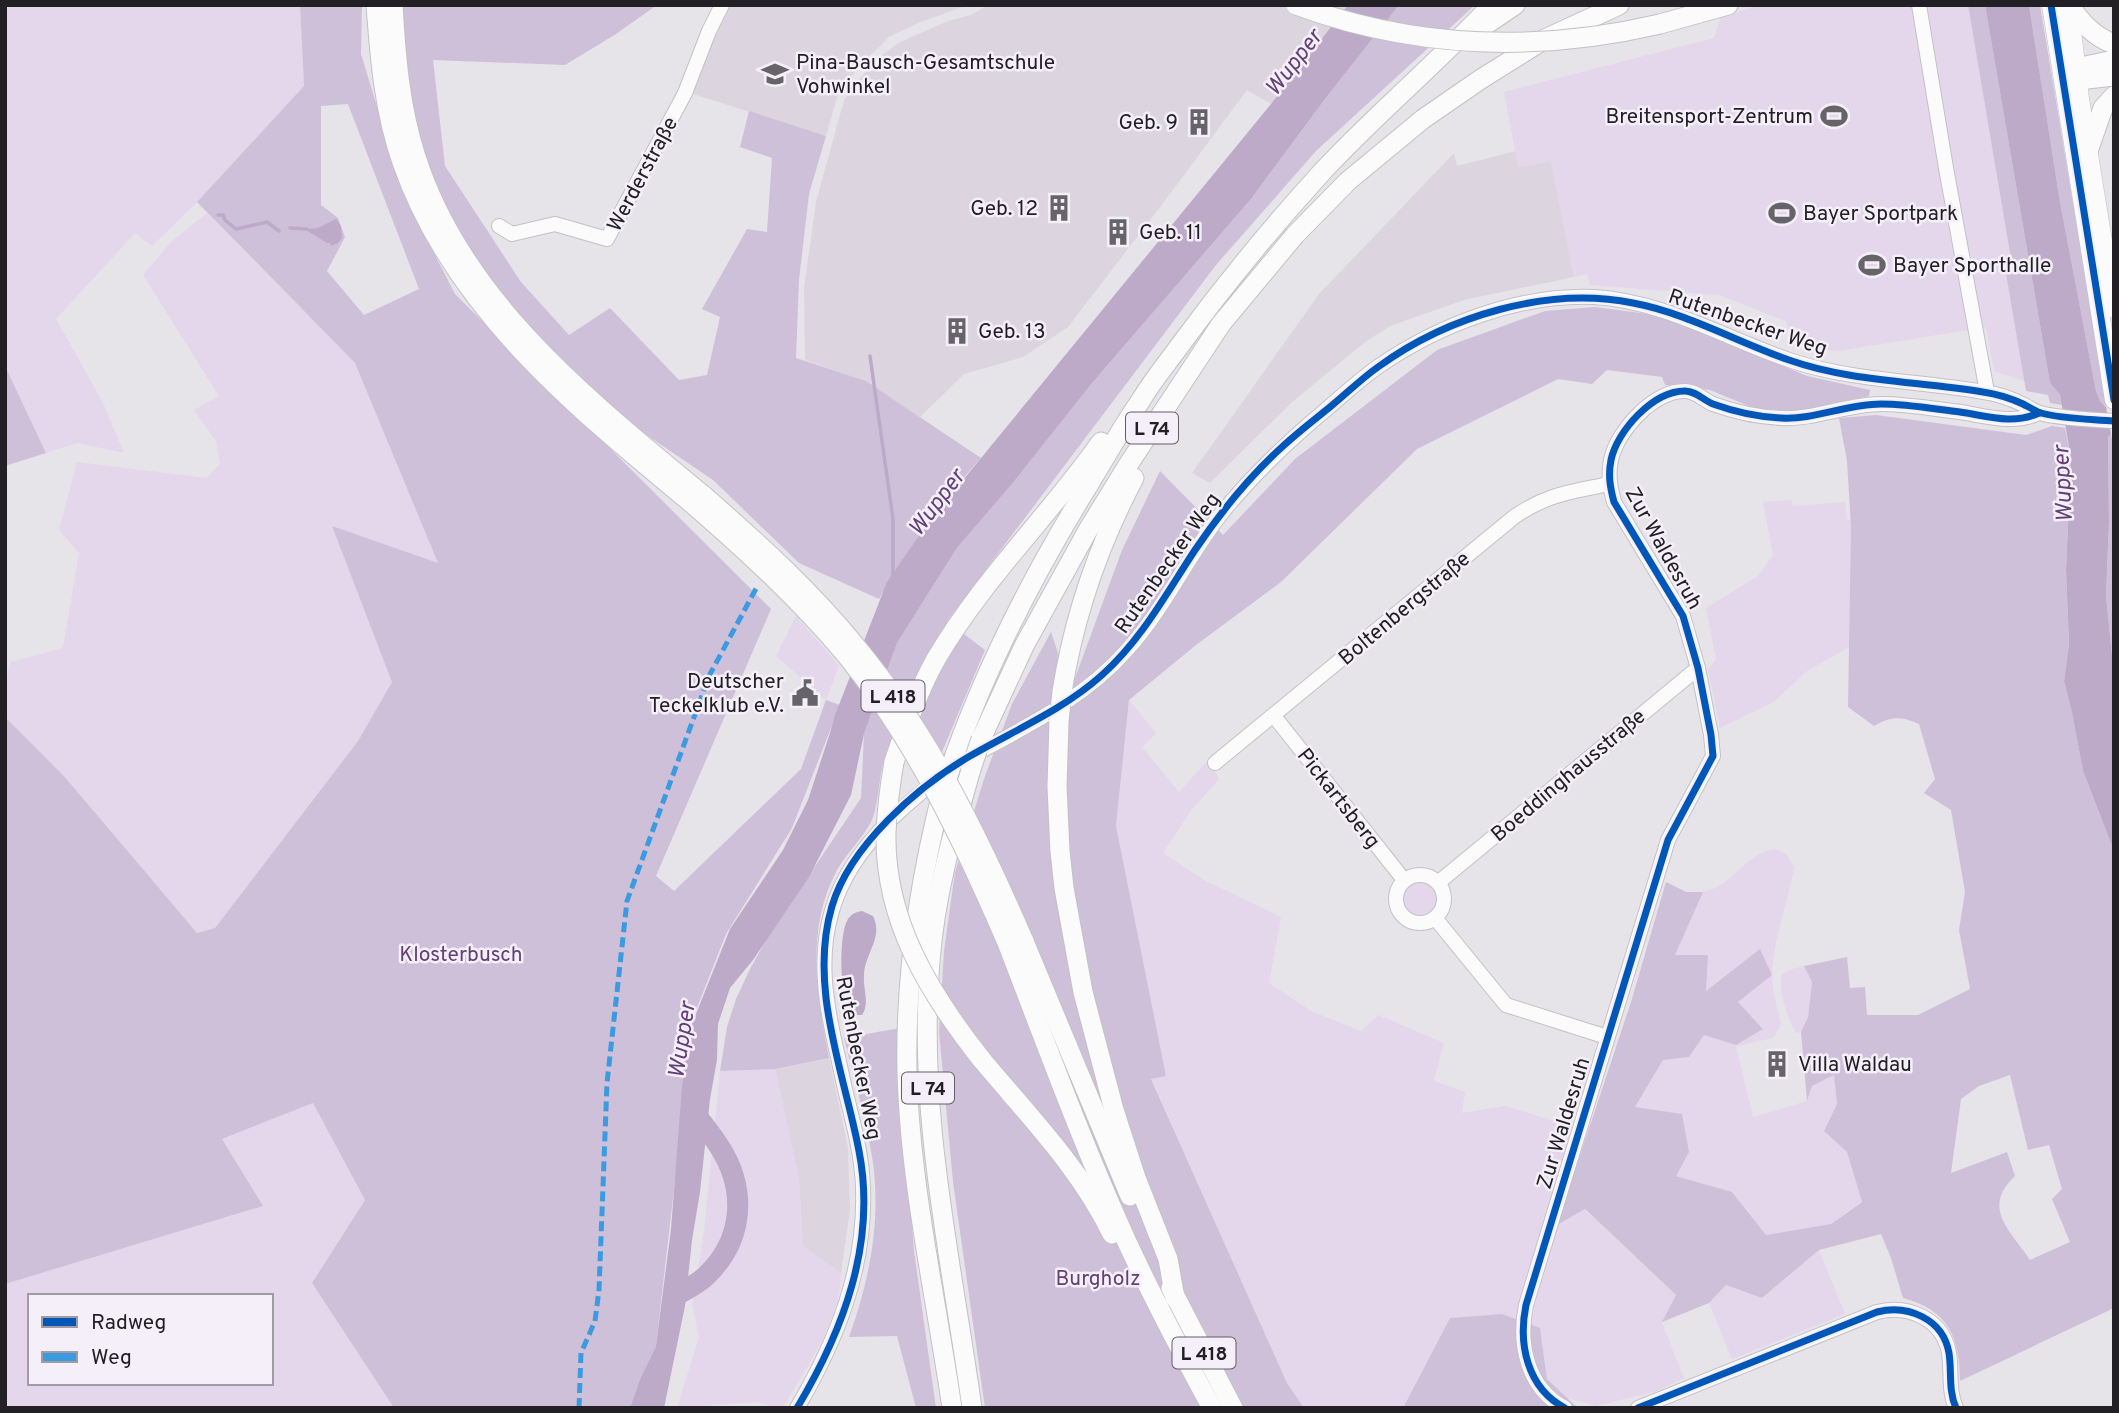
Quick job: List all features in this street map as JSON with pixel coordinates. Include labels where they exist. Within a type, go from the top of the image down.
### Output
[{"type":"highway","name":"L 418","points":[[376,5],[384,88],[402,162],[438,241],[466,285],[531,361],[639,459],[767,551],[814,598],[859,650],[892,694],[954,796],[1015,942],[1175,1298],[1233,1408]]},
{"type":"highway","points":[[1296,5],[1358,25],[1398,34],[1441,40],[1498,43],[1590,38],[1660,24],[1728,5]]},
{"type":"highway","name":"L 74","points":[[952,1408],[917,1188],[907,1073],[907,1018],[914,933],[924,867],[955,755],[984,681],[1027,590],[1141,398],[1209,307],[1278,222],[1358,134],[1455,44],[1492,5]]},
{"type":"highway","name":"L 74","points":[[1455,44],[1515,5]]},
{"type":"highway","name":"L 74","points":[[972,1408],[936,1170],[927,1061],[930,960],[935,914],[950,842],[981,739],[1024,646],[1088,530],[1164,408],[1222,324],[1294,235],[1348,181],[1423,119],[1545,39],[1619,5]]},
{"type":"highway","points":[[2069,5],[2080,21],[2095,34],[2114,44]]},
{"type":"highway","name":"L 418","points":[[393,6],[400,89],[416,158],[431,197],[451,236],[499,305],[541,352],[700,501]]},
{"type":"highway","points":[[2069,75],[2114,60]]},
{"type":"highway","points":[[2069,75],[2114,76]]},
{"type":"highway","points":[[2088,151],[2104,108],[2114,96]]},
{"type":"highway","name":"L 74","points":[[1175,1298],[1168,1259],[1136,1178],[1114,1110],[1083,992],[1060,851],[1057,787],[1062,691],[1074,631],[1095,562],[1115,514],[1139,468],[1218,342],[1257,291],[1298,243],[1380,157]]},
{"type":"highway","name":"L 418","points":[[1141,398],[1120,413],[1083,467],[973,604],[936,659],[913,707],[894,762],[886,834],[889,869],[898,914],[917,964],[933,992],[982,1060],[1087,1190],[1108,1224],[1145,1302],[1168,1327]]},
{"type":"highway","name":"L 418","points":[[1015,942],[1066,1095],[1127,1240],[1168,1327],[1212,1408]]},
{"type":"main road","points":[[2051,5],[2088,151],[2114,309]]},
{"type":"main road","points":[[2069,5],[2069,75],[2114,400]]},
{"type":"street","name":"Werderstraße","points":[[499,226],[512,234],[555,224],[607,239],[685,93],[722,5]]},
{"type":"street","points":[[1919,5],[1945,168],[1987,392]]},
{"type":"street","name":"Rutenbecker Weg","points":[[797,1408],[841,1322],[861,1242],[862,1167],[832,1032],[825,981],[828,922],[834,900],[846,874],[874,835],[938,779],[966,759],[1045,716],[1101,676],[1127,650],[1153,616],[1237,494],[1280,448],[1379,366],[1410,348],[1479,316],[1567,297],[1610,299],[1666,311],[1807,365],[1868,377],[1987,392],[2009,398],[2043,413],[2112,421]]},
{"type":"street","name":"Zur Waldesruh","points":[[1565,1408],[1551,1399],[1534,1379],[1524,1350],[1522,1322],[1668,840],[1713,756],[1698,668],[1683,617],[1615,502],[1609,484],[1613,452],[1632,420],[1657,400],[1685,391],[1697,394],[1710,403],[1745,414],[1777,418],[1794,419],[1877,404],[2003,420],[2043,413]]},
{"type":"street","name":"Boltenbergstraße","points":[[1214,763],[1522,511],[1548,497],[1609,484]]},
{"type":"street","name":"Boeddinghausstraße","points":[[1438,882],[1698,668]]},
{"type":"street","name":"Pickartsberg","points":[[1274,716],[1404,880]]},
{"type":"street","points":[[1426,875],[1438,882],[1445,901],[1440,914],[1420,923],[1405,918],[1396,903],[1396,895],[1404,880],[1411,876],[1426,875]]},
{"type":"street","points":[[1435,918],[1506,1005],[1607,1037]]},
{"type":"street","points":[[1639,1408],[1877,1312],[1899,1309],[1928,1320],[1942,1335],[1950,1357],[1951,1389],[1956,1408]]},
{"type":"shaded area","points":[[5,5],[300,5],[304,86],[197,202],[152,246],[135,233],[56,319],[103,403],[124,453],[77,443],[46,453],[5,366]]},
{"type":"shaded area","name":"Pina-Bausch-Gesamtschule Vohwinkel","points":[[726,5],[968,5],[889,37],[861,64],[838,94],[826,136],[690,93]]},
{"type":"shaded area","points":[[988,5],[1348,5],[1271,104],[1247,90],[1068,327],[1023,357],[964,374],[920,417],[865,381],[805,360],[804,288],[816,202],[844,100],[858,80],[898,43],[948,21],[971,15]]},
{"type":"shaded area","points":[[1348,5],[1399,5],[1251,199],[1093,382],[957,548],[897,643],[864,734],[851,795],[809,877],[753,960],[730,988],[718,1024],[717,1060],[685,1306],[664,1408],[630,1408],[656,1346],[671,1229],[682,1086],[692,1024],[730,929],[783,850],[808,800],[835,715],[887,582],[927,524],[1271,104]]},
{"type":"shaded area","name":"Bayer Sportpark","points":[[1760,5],[1968,5],[2011,259],[2005,268],[2025,381],[1994,371],[1986,327],[1839,351],[1793,347],[1786,321],[1719,295],[1590,285],[1587,274],[1574,277],[1551,161],[1518,167],[1504,92],[1714,38],[1721,17]]},
{"type":"shaded area","points":[[1985,5],[2029,5],[2060,202],[2096,391],[2106,407],[2111,434],[2108,437],[2106,596],[2114,675],[2114,851],[2083,771],[2064,681],[2069,644],[2066,570],[2071,458],[2060,395],[2050,383]]},
{"type":"shaded area","points":[[1516,151],[1518,167],[1551,161],[1574,277],[1464,300],[1390,326],[1365,342],[1291,403],[1210,483],[1192,473],[1319,294],[1454,153],[1457,166]]},
{"type":"shaded area","points":[[207,213],[355,363],[439,564],[332,527],[393,681],[358,741],[215,928],[196,933],[64,776],[5,717],[5,682],[11,662],[63,648],[79,553],[59,530],[77,462],[207,478],[220,464],[216,441],[194,410],[219,396],[143,275],[171,242]]},
{"type":"shaded area","points":[[336,219],[341,226],[342,238],[331,246],[306,230],[318,228]]},
{"type":"shaded area","points":[[1792,500],[1793,506],[1845,502],[1847,520],[1945,506],[1895,621],[1807,671],[1775,701],[1720,728],[1708,670],[1716,660],[1706,608],[1758,576],[1773,555],[1763,502]]},
{"type":"shaded area","points":[[796,616],[839,666],[826,700],[776,656]]},
{"type":"shaded area","points":[[1129,700],[1156,733],[1142,747],[1179,792],[1208,760],[1219,779],[1192,809],[1163,853],[1204,880],[1281,917],[1269,983],[1311,1011],[1361,1031],[1378,1015],[1444,1043],[1434,1081],[1465,1092],[1462,1113],[1505,1106],[1574,1127],[1590,1126],[1558,1224],[1584,1209],[1676,1295],[1662,1323],[1684,1378],[1657,1391],[1596,1406],[1564,1397],[1547,1379],[1540,1329],[1502,1314],[1450,1318],[1403,1408],[1304,1408],[1287,1383],[1151,1078],[1166,1076],[1116,826]]},
{"type":"shaded area","points":[[1776,849],[1787,855],[1794,867],[1773,961],[1773,988],[1781,1025],[1773,1038],[1736,1046],[1753,1117],[1807,1101],[1812,1086],[1834,1075],[1837,1104],[1824,1131],[1847,1152],[1862,1201],[1831,1224],[1766,1235],[1732,1192],[1676,1176],[1635,1107],[1663,1060],[1689,1057],[1704,1034],[1736,1045],[1763,1028],[1738,1002],[1760,950],[1706,992],[1674,956],[1703,892],[1719,886],[1753,858]]},
{"type":"shaded area","points":[[1420,880],[1433,886],[1439,899],[1433,912],[1420,918],[1407,912],[1401,899],[1407,886]]},
{"type":"shaded area","points":[[862,911],[873,916],[876,932],[865,968],[864,1011],[862,1015],[854,1015],[845,998],[843,939],[848,919]]},
{"type":"shaded area","points":[[1804,966],[1812,982],[1808,1017],[1801,1032],[1796,1033],[1784,1005],[1781,975]]},
{"type":"shaded area","points":[[829,1058],[848,1148],[850,1210],[841,1273],[803,1246],[799,1180],[775,1069]]},
{"type":"shaded area","points":[[775,1069],[799,1180],[803,1246],[841,1273],[835,1309],[821,1343],[783,1408],[757,1402],[677,1408],[699,1337],[692,1305],[704,1232],[720,1071]]},
{"type":"shaded area","points":[[313,1103],[365,1200],[312,1283],[394,1408],[5,1408],[5,1284],[262,1206],[221,1139]]},
{"type":"shaded area","points":[[1819,1250],[1845,1314],[1732,1359],[1709,1303],[1726,1285],[1762,1298]]},
{"type":"green space","name":"Klosterbusch","points":[[300,5],[362,5],[361,54],[408,203],[455,294],[771,609],[656,876],[674,891],[801,769],[826,700],[840,705],[792,828],[726,934],[689,1028],[656,1346],[630,1408],[394,1408],[312,1283],[365,1200],[313,1103],[222,1139],[263,1206],[5,1284],[5,717],[64,776],[197,933],[215,928],[358,741],[392,682],[332,526],[438,563],[355,363],[197,202],[304,86]],"holes":[[[348,104],[419,289],[364,315],[327,271],[345,237],[338,218],[321,205],[321,106]]]},
{"type":"green space","points":[[399,5],[657,5],[565,65],[433,60],[445,166],[521,282],[569,335],[610,308],[679,380],[707,375],[720,317],[702,309],[747,229],[767,232],[772,158],[740,147],[749,111],[826,136],[809,194],[799,280],[796,358],[866,381],[981,458],[936,509],[879,599],[799,563],[713,480],[629,423],[530,328],[460,242],[421,153],[405,62]]},
{"type":"green space","points":[[1399,5],[1475,5],[1316,151],[1216,265],[947,621],[985,650],[942,752],[908,700],[884,760],[871,822],[837,870],[827,892],[817,939],[816,963],[829,1058],[775,1069],[720,1071],[727,1027],[750,969],[770,933],[861,798],[864,734],[897,643],[957,548],[1093,382],[1251,199]]},
{"type":"green space","points":[[1968,5],[1985,5],[2050,383],[2060,395],[2062,405],[2050,403],[2048,395],[2026,391],[2005,268],[2011,259]]},
{"type":"green space","points":[[2029,5],[2040,5],[2107,407],[2100,401],[2096,391],[2060,202]]},
{"type":"green space","name":"Burgholz","points":[[1595,307],[1663,316],[1807,376],[1870,390],[1869,396],[1801,411],[1756,409],[1710,390],[1665,385],[1662,377],[1607,370],[1592,384],[1558,379],[1417,449],[1281,582],[1196,645],[1129,700],[1116,826],[1166,1076],[1151,1079],[1287,1383],[1304,1408],[985,1408],[953,1182],[939,1032],[944,951],[955,872],[985,776],[1012,704],[1051,632],[1074,701],[1071,689],[1122,550],[1160,471],[1223,535],[1295,459],[1437,350],[1545,311]]},
{"type":"green space","points":[[5,366],[46,453],[5,466]]},
{"type":"green space","points":[[1876,415],[2026,435],[2052,426],[2065,428],[2071,458],[2066,570],[2069,644],[2064,681],[2083,771],[2114,851],[2114,1308],[1960,1381],[1954,1339],[1941,1318],[1918,1303],[1903,1298],[1881,1234],[1819,1250],[1762,1298],[1726,1285],[1709,1303],[1662,1322],[1676,1295],[1585,1209],[1557,1225],[1631,1002],[1666,882],[1686,892],[1703,892],[1675,955],[1708,955],[1706,991],[1760,949],[1772,975],[1738,1002],[1763,1029],[1736,1045],[1704,1035],[1689,1057],[1663,1060],[1635,1107],[1682,1114],[1689,1152],[1676,1176],[1732,1192],[1766,1235],[1831,1224],[1862,1202],[1847,1152],[1824,1131],[1837,1104],[1834,1075],[1812,1086],[1807,1101],[1801,1032],[1808,1017],[1812,982],[1804,966],[1847,957],[1850,988],[1865,987],[1867,1015],[1918,1015],[1970,989],[1959,930],[1965,892],[1951,810],[1924,793],[1935,779],[1919,724],[1896,718],[1874,726],[1848,707],[1851,527],[1847,461],[1839,418]],"holes":[[[2010,1075],[2028,1150],[2049,1145],[2062,1189],[2052,1199],[2070,1242],[2030,1260],[2002,1219],[2000,1198],[2015,1176],[2007,1152],[1951,1173],[1961,1099],[1979,1086]]]},
{"type":"green space","points":[[2111,434],[2114,452],[2114,675],[2106,596],[2108,437]]},
{"type":"green space","points":[[900,1028],[914,1251],[936,1408],[916,1408],[897,1336],[849,1337],[871,1252],[875,1186],[867,1132],[844,1038]]},
{"type":"green space","points":[[1502,1314],[1540,1328],[1547,1379],[1578,1408],[1403,1408],[1450,1318]]},
{"type":"waterway","points":[[218,215],[223,215],[236,229],[267,222],[279,231]]},
{"type":"waterway","points":[[290,228],[307,229]]},
{"type":"waterway","points":[[870,356],[893,519],[893,576]]},
{"type":"waterway","name":"Wupper","points":[[675,1296],[696,1284],[719,1261],[728,1246],[737,1213],[737,1196],[728,1162],[696,1115]]},
{"type":"marked path","points":[[579,1408],[581,1353],[595,1321],[599,1290],[607,1083],[627,901],[709,676],[758,585]]},
{"type":"cycle path","points":[[2051,5],[2114,400]]},
{"type":"cycle path","points":[[797,1408],[814,1379],[842,1317],[852,1285],[863,1219],[859,1151],[826,998],[826,937],[832,906],[841,884],[870,840],[908,801],[929,784],[970,756],[1071,699],[1102,675],[1141,631],[1205,536],[1247,483],[1288,442],[1372,372],[1435,333],[1467,320],[1533,302],[1600,299],[1633,303],[1673,314],[1789,360],[1836,373],[1988,393],[2049,415],[2114,421]]},
{"type":"cycle path","points":[[1565,1408],[1542,1389],[1528,1364],[1523,1335],[1526,1305],[1668,840],[1713,756],[1698,668],[1683,616],[1614,502],[1610,476],[1615,449],[1629,425],[1649,405],[1673,393],[1685,391],[1730,409],[1781,418],[1806,417],[1856,406],[1881,404],[2010,419],[2039,413]]},
{"type":"cycle path","points":[[1638,1408],[1877,1312],[1889,1310],[1912,1312],[1932,1323],[1940,1331],[1949,1353],[1951,1388],[1956,1408]]},
{"type":"place","name":"Pina-Bausch-Gesamtschule Vohwinkel","points":[[775,74]]},
{"type":"place","name":"Breitensport-Zentrum","points":[[1834,116]]},
{"type":"place","name":"Geb. 9","points":[[1199,122]]},
{"type":"place","name":"Geb. 12","points":[[1059,208]]},
{"type":"place","name":"Bayer Sportpark","points":[[1782,213]]},
{"type":"place","name":"Geb. 11","points":[[1118,232]]},
{"type":"place","name":"Bayer Sporthalle","points":[[1872,265]]},
{"type":"place","name":"Geb. 13","points":[[957,331]]},
{"type":"place","name":"Deutscher Teckelklub e.V.","points":[[805,693]]},
{"type":"place","name":"Villa Waldau","points":[[1777,1064]]}]
